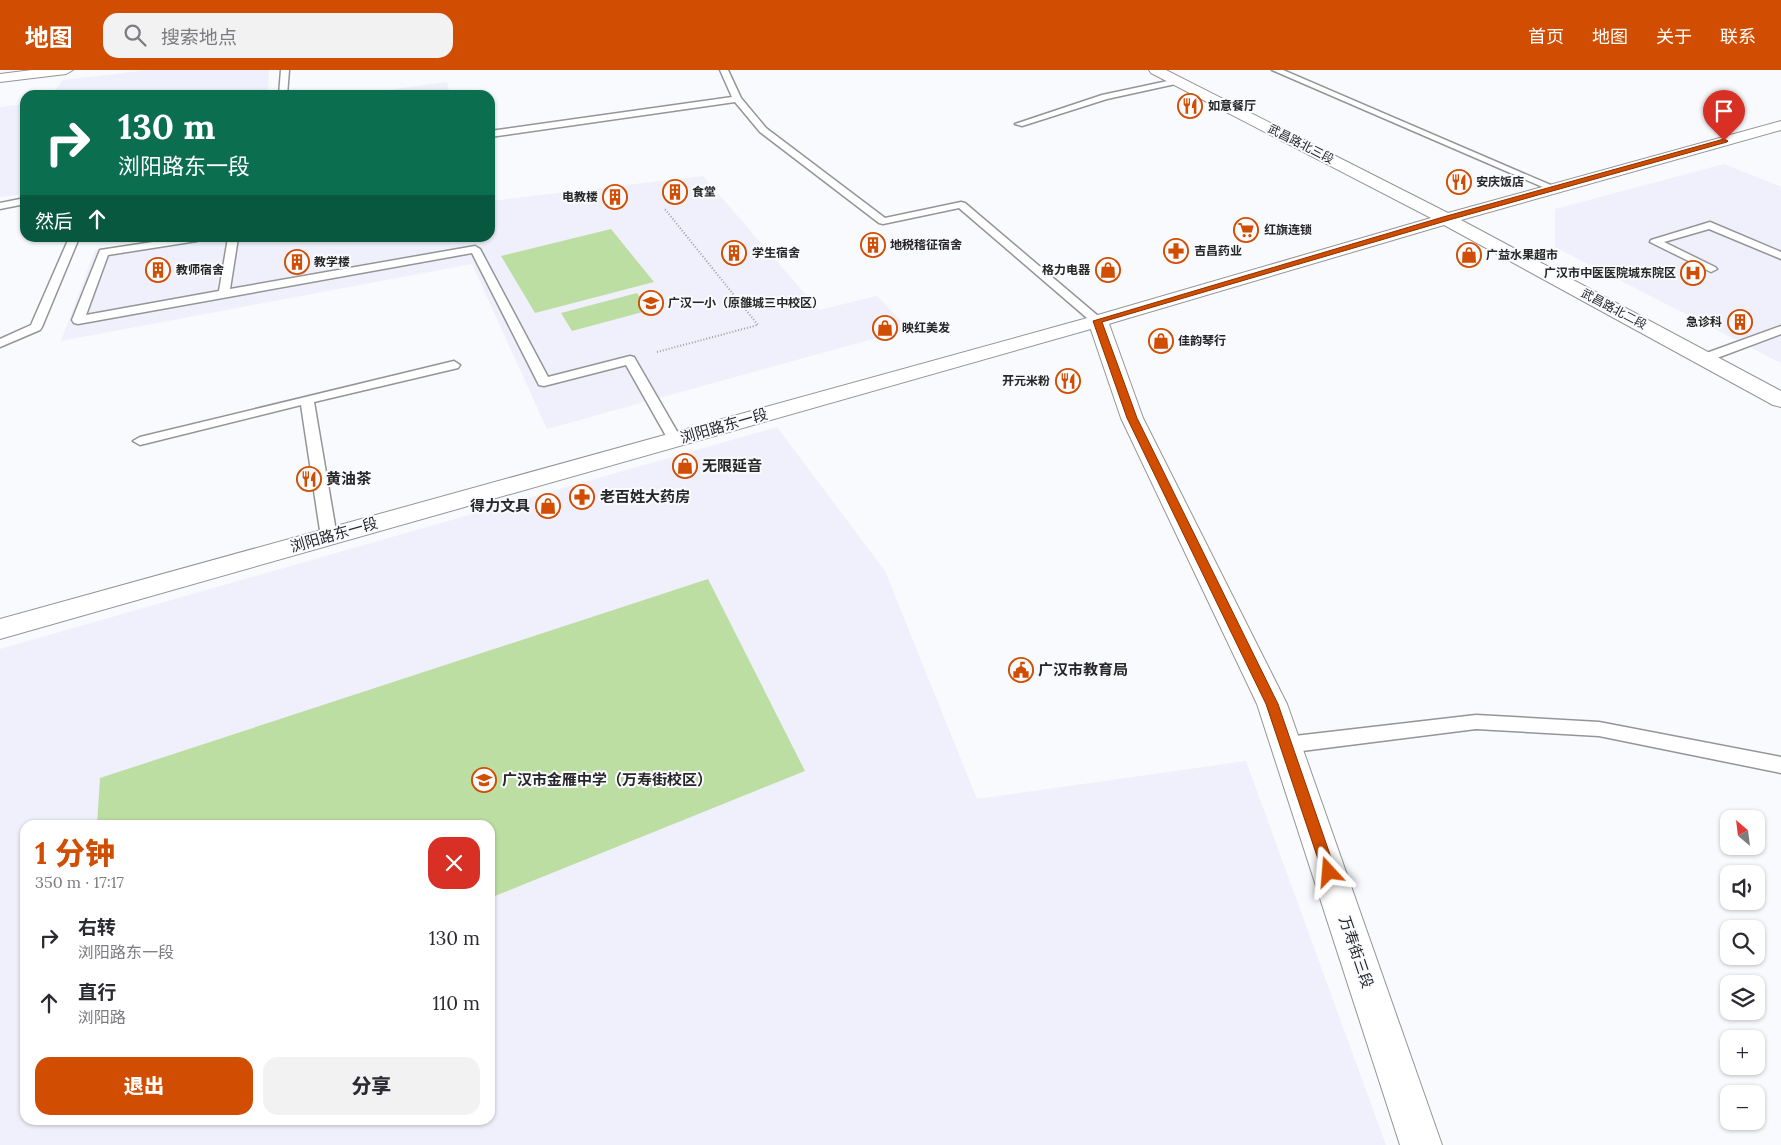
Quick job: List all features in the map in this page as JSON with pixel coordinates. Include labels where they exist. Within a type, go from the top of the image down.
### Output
[{"type":"street","points":[[0,78],[66,70]]},
{"type":"street","name":"武昌路北三段","points":[[1156,70],[1446,219]]},
{"type":"street","name":"浏阳路东一段","points":[[0,629],[1098,321],[1446,219],[1781,125]]},
{"type":"street","name":"武昌路北二段","points":[[1446,219],[1781,400]]},
{"type":"street","name":"万寿街三段","points":[[1098,321],[1132,418],[1272,704],[1421,1145]]},
{"type":"lane","points":[[283,90],[285,70]]},
{"type":"lane","points":[[724,70],[737,99],[763,130],[883,220],[961,206],[1098,321]]},
{"type":"lane","points":[[1276,70],[1555,188]]},
{"type":"lane","points":[[1019,124],[1106,97],[1177,81]]},
{"type":"lane","points":[[495,133],[737,99]]},
{"type":"lane","points":[[0,206],[20,202]]},
{"type":"lane","points":[[1711,269],[1655,242],[1710,225],[1781,256]]},
{"type":"lane","points":[[0,343],[36,328],[72,242]]},
{"type":"lane","points":[[170,242],[104,252],[78,320],[475,248],[544,382],[630,360],[675,440]]},
{"type":"lane","points":[[224,294],[232,242]]},
{"type":"lane","points":[[1706,358],[1781,330]]},
{"type":"lane","points":[[140,441],[454,365]]},
{"type":"lane","points":[[307,400],[330,537]]},
{"type":"lane","points":[[1286,745],[1476,722],[1599,729],[1781,765]]},
{"type":"path","points":[[630,360],[758,326],[664,208]]},
{"type":"shaded area","points":[[149,70],[269,70],[268,90],[55,90],[63,80]]},
{"type":"shaded area","points":[[447,82],[449,90],[387,90]]},
{"type":"shaded area","points":[[20,105],[20,195],[0,197],[0,107]]},
{"type":"shaded area","name":"广汉市中医医院城东院区","points":[[1724,164],[1781,187],[1781,363],[1555,247],[1555,209]]},
{"type":"shaded area","name":"广汉一小（原雒城三中校区）","points":[[703,176],[819,310],[877,296],[909,329],[547,429],[472,264],[61,341],[95,250],[144,242],[495,242],[495,200]]},
{"type":"shaded area","name":"广汉市金雁中学（万寿街校区）","points":[[777,427],[885,571],[977,799],[1246,761],[1386,1145],[0,1145],[0,649]]},
{"type":"green space","points":[[611,229],[654,282],[535,313],[501,256]]},
{"type":"green space","points":[[637,293],[650,310],[572,331],[561,313]]},
{"type":"green space","points":[[708,579],[805,771],[495,896],[495,820],[97,820],[100,778]]},
{"type":"place","name":"如意餐厅","points":[[1190,106]]},
{"type":"place","name":"安庆饭店","points":[[1459,182]]},
{"type":"place","name":"食堂","points":[[675,192]]},
{"type":"place","name":"电教楼","points":[[615,197]]},
{"type":"place","name":"红旗连锁","points":[[1246,230]]},
{"type":"place","name":"地税稽征宿舍","points":[[873,245]]},
{"type":"place","name":"吉昌药业","points":[[1176,251]]},
{"type":"place","name":"学生宿舍","points":[[734,253]]},
{"type":"place","name":"广益水果超市","points":[[1469,255]]},
{"type":"place","name":"教学楼","points":[[297,262]]},
{"type":"place","name":"教师宿舍","points":[[158,270]]},
{"type":"place","name":"格力电器","points":[[1108,270]]},
{"type":"place","name":"广汉市中医医院城东院区","points":[[1693,273]]},
{"type":"place","name":"广汉一小（原雒城三中校区）","points":[[651,303]]},
{"type":"place","name":"急诊科","points":[[1740,322]]},
{"type":"place","name":"映红美发","points":[[885,328]]},
{"type":"place","name":"佳韵琴行","points":[[1161,341]]},
{"type":"place","name":"开元米粉","points":[[1068,381]]},
{"type":"place","name":"无限延音","points":[[685,466]]},
{"type":"place","name":"黄油茶","points":[[309,479]]},
{"type":"place","name":"老百姓大药房","points":[[582,497]]},
{"type":"place","name":"得力文具","points":[[548,506]]},
{"type":"place","name":"广汉市教育局","points":[[1021,670]]},
{"type":"place","name":"广汉市金雁中学（万寿街校区）","points":[[484,780]]},
{"type":"route","points":[[1329,872],[1272,704],[1132,418],[1098,321],[1446,219],[1724,141]]}]
